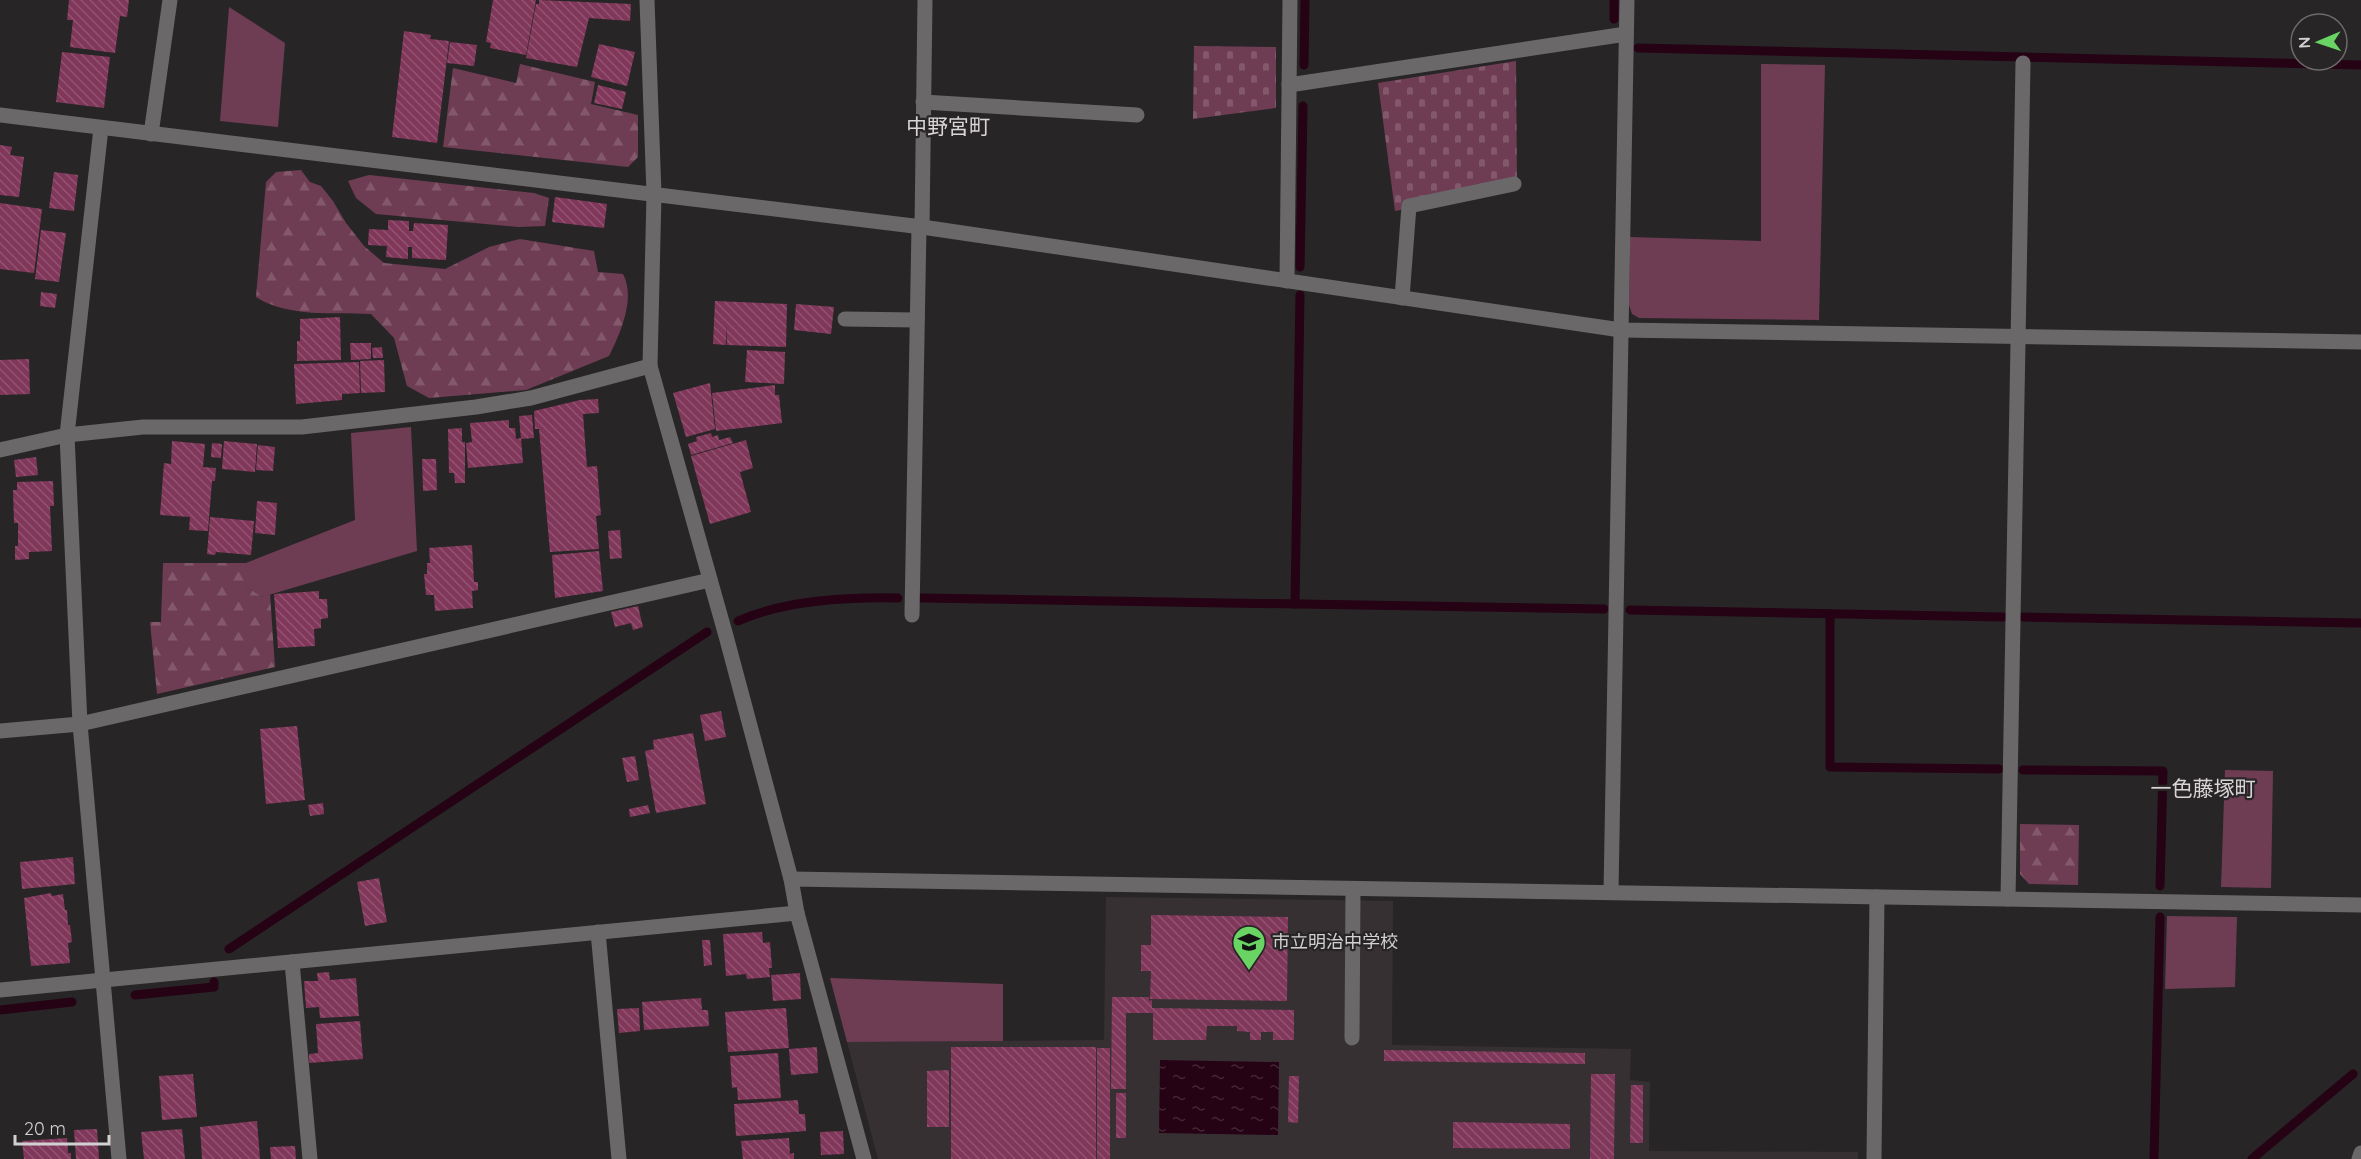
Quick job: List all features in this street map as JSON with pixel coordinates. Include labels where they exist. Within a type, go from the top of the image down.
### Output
[{"type":"street","points":[[151,134],[170,0]]},
{"type":"street","points":[[647,0],[654,194],[650,366],[791,879],[797,913],[864,1159]]},
{"type":"street","points":[[912,615],[925,0]]},
{"type":"street","points":[[1287,281],[1290,0]]},
{"type":"street","points":[[1611,892],[1627,0]]},
{"type":"street","points":[[1289,85],[1626,34]]},
{"type":"street","points":[[2008,899],[2023,63]]},
{"type":"street","points":[[923,102],[1137,115]]},
{"type":"street","points":[[0,115],[920,227],[1621,330],[2361,342]]},
{"type":"street","points":[[101,128],[67,435],[80,724],[119,1159]]},
{"type":"street","points":[[1402,298],[1409,206],[1514,184]]},
{"type":"street","points":[[844,319],[917,320]]},
{"type":"street","points":[[0,450],[67,435],[143,427],[302,428],[476,407],[531,398],[650,366]]},
{"type":"street","points":[[0,731],[80,724],[710,580]]},
{"type":"street","points":[[791,879],[2361,904]]},
{"type":"street","points":[[1352,1038],[1353,889]]},
{"type":"street","points":[[1874,1159],[1876,897]]},
{"type":"street","points":[[0,990],[797,913]]},
{"type":"street","points":[[598,932],[619,1159]]},
{"type":"street","points":[[292,962],[310,1159]]},
{"type":"street","points":[[2359,1159],[2361,1153]]},
{"type":"shaded area","name":"市立明治中学校","points":[[1106,897],[1393,901],[1392,1045],[1631,1049],[1630,1080],[1650,1082],[1649,1151],[1858,1152],[1858,1159],[878,1159],[847,1042],[1104,1040]]},
{"type":"green space","points":[[229,7],[285,43],[278,127],[220,121]]},
{"type":"green space","points":[[1194,46],[1276,47],[1276,108],[1193,119]]},
{"type":"green space","points":[[1516,61],[1517,188],[1395,211],[1378,83]]},
{"type":"green space","points":[[520,64],[595,82],[591,104],[638,115],[638,157],[628,167],[443,147],[453,68],[516,83]]},
{"type":"green space","points":[[1761,64],[1825,65],[1819,320],[1639,318],[1632,314],[1629,305],[1630,237],[1761,241]]},
{"type":"green space","points":[[301,170],[310,182],[321,186],[364,246],[384,263],[445,269],[489,247],[520,239],[594,251],[598,272],[623,274],[627,284],[625,316],[609,356],[526,390],[429,398],[407,386],[394,338],[371,314],[297,311],[269,304],[256,297],[266,182],[276,172]]},
{"type":"green space","points":[[369,175],[534,193],[549,198],[545,226],[518,227],[376,214],[356,198],[348,181]]},
{"type":"green space","points":[[411,427],[417,551],[262,597],[246,586],[246,563],[355,520],[351,433]]},
{"type":"green space","points":[[163,563],[246,563],[246,586],[262,597],[270,594],[275,667],[157,694],[150,622],[161,622]]},
{"type":"green space","points":[[2225,770],[2273,771],[2271,888],[2221,887]]},
{"type":"green space","points":[[2020,824],[2079,825],[2078,885],[2029,884],[2020,874]]},
{"type":"green space","points":[[2167,916],[2237,917],[2235,987],[2165,989]]},
{"type":"green space","points":[[830,978],[1003,984],[1003,1041],[847,1042]]},
{"type":"water","points":[[1160,1060],[1279,1062],[1278,1135],[1159,1133]]},
{"type":"building","points":[[69,0],[129,0],[127,17],[120,16],[115,53],[70,47],[73,20],[67,20]]},
{"type":"building","points":[[493,0],[536,0],[526,55],[490,48],[491,43],[486,42]]},
{"type":"building","points":[[539,0],[631,4],[630,21],[589,18],[577,67],[526,58],[536,4],[539,4]]},
{"type":"building","points":[[404,31],[431,35],[430,39],[449,41],[437,143],[392,137]]},
{"type":"building","points":[[450,42],[477,45],[474,66],[447,63]]},
{"type":"building","points":[[599,44],[635,52],[627,86],[591,77]]},
{"type":"building","points":[[62,52],[110,57],[104,108],[56,102]]},
{"type":"building","points":[[598,85],[626,92],[622,109],[594,103]]},
{"type":"building","points":[[0,145],[12,147],[10,155],[24,157],[19,197],[0,195]]},
{"type":"building","points":[[54,172],[78,175],[74,211],[49,208]]},
{"type":"building","points":[[555,197],[607,204],[604,228],[552,222]]},
{"type":"building","points":[[0,203],[42,209],[34,273],[0,269]]},
{"type":"building","points":[[388,220],[409,221],[409,231],[413,231],[414,223],[448,225],[446,260],[412,258],[412,247],[408,247],[408,259],[386,257],[387,246],[368,245],[369,229],[388,230]]},
{"type":"building","points":[[41,230],[66,233],[59,282],[35,279]]},
{"type":"building","points":[[41,292],[57,294],[55,308],[40,306]]},
{"type":"building","points":[[715,301],[787,304],[786,347],[727,345],[727,325],[726,345],[713,344]]},
{"type":"building","points":[[796,304],[834,307],[831,334],[794,330]]},
{"type":"building","points":[[340,317],[341,360],[297,361],[300,319]]},
{"type":"building","points":[[350,343],[371,343],[371,359],[351,360]]},
{"type":"building","points":[[382,347],[383,358],[373,358],[372,348]]},
{"type":"building","points":[[747,350],[785,352],[784,384],[745,382]]},
{"type":"building","points":[[29,359],[30,394],[0,395],[0,360]]},
{"type":"building","points":[[384,360],[385,392],[361,393],[360,361]]},
{"type":"building","points":[[359,362],[360,393],[342,394],[342,400],[296,404],[294,364]]},
{"type":"building","points":[[710,383],[715,429],[686,437],[673,393]]},
{"type":"building","points":[[775,385],[775,395],[779,395],[782,423],[716,431],[712,393]]},
{"type":"building","points":[[598,399],[599,413],[583,414],[587,467],[597,466],[601,515],[596,516],[599,549],[550,552],[539,429],[535,429],[534,411],[580,400]]},
{"type":"building","points":[[532,415],[534,438],[521,439],[519,416]]},
{"type":"building","points":[[509,420],[509,428],[515,428],[516,439],[521,438],[523,463],[468,468],[466,443],[472,442],[470,423]]},
{"type":"building","points":[[462,428],[462,442],[465,442],[465,483],[455,483],[454,473],[449,473],[448,429]]},
{"type":"building","points":[[711,433],[712,437],[718,435],[719,440],[730,437],[733,443],[691,455],[688,444],[697,441],[696,437]]},
{"type":"building","points":[[746,440],[753,468],[740,472],[751,512],[710,524],[691,456]]},
{"type":"building","points":[[172,441],[205,444],[203,467],[216,468],[215,481],[212,481],[208,531],[189,530],[190,517],[160,515],[164,463],[171,464]]},
{"type":"building","points":[[224,441],[257,444],[255,472],[222,469]]},
{"type":"building","points":[[212,443],[222,444],[221,458],[211,457]]},
{"type":"building","points":[[258,445],[275,447],[273,471],[256,470]]},
{"type":"building","points":[[36,457],[38,475],[16,477],[14,460]]},
{"type":"building","points":[[422,459],[436,459],[437,490],[423,491]]},
{"type":"building","points":[[53,481],[54,506],[50,506],[52,551],[29,552],[29,559],[15,560],[15,546],[18,546],[18,523],[14,523],[13,490],[17,490],[17,482]]},
{"type":"building","points":[[257,501],[277,503],[275,535],[255,533]]},
{"type":"building","points":[[210,517],[254,521],[251,555],[216,552],[215,555],[207,554]]},
{"type":"building","points":[[620,530],[622,558],[610,559],[608,531]]},
{"type":"building","points":[[472,545],[474,582],[478,582],[478,590],[472,591],[473,608],[435,611],[434,595],[426,595],[424,574],[427,574],[427,563],[430,563],[429,548]]},
{"type":"building","points":[[599,551],[603,591],[555,598],[552,555]]},
{"type":"building","points":[[319,591],[319,599],[327,599],[328,618],[321,619],[321,628],[314,629],[315,646],[278,648],[274,594]]},
{"type":"building","points":[[638,606],[643,627],[633,630],[631,623],[615,627],[611,612]]},
{"type":"building","points":[[721,711],[726,737],[705,741],[700,715]]},
{"type":"building","points":[[297,726],[305,800],[266,804],[260,729]]},
{"type":"building","points":[[693,733],[706,804],[656,813],[645,751],[654,749],[653,740]]},
{"type":"building","points":[[635,756],[639,780],[627,782],[622,758]]},
{"type":"building","points":[[323,803],[324,814],[310,816],[308,805]]},
{"type":"building","points":[[648,805],[650,813],[630,817],[629,809]]},
{"type":"building","points":[[73,857],[75,884],[22,889],[20,862]]},
{"type":"building","points":[[379,878],[387,922],[365,926],[357,882]]},
{"type":"building","points":[[51,893],[52,896],[63,894],[72,942],[68,943],[70,963],[31,966],[24,898]]},
{"type":"building","points":[[1151,915],[1288,917],[1287,1001],[1150,999],[1151,971],[1141,971],[1141,945],[1151,945]]},
{"type":"building","points":[[762,932],[763,943],[770,942],[772,968],[769,968],[770,977],[747,979],[746,974],[726,976],[723,934]]},
{"type":"building","points":[[702,940],[710,940],[712,965],[704,966]]},
{"type":"building","points":[[329,972],[330,980],[356,978],[359,1016],[320,1018],[319,1007],[306,1008],[304,981],[318,981],[317,973]]},
{"type":"building","points":[[800,973],[801,999],[773,1001],[771,975]]},
{"type":"building","points":[[1112,997],[1149,997],[1149,1001],[1152,1000],[1152,1008],[1294,1010],[1294,1040],[1273,1040],[1273,1032],[1261,1032],[1261,1040],[1250,1040],[1250,1032],[1237,1031],[1237,1026],[1207,1026],[1206,1040],[1153,1040],[1153,1013],[1126,1013],[1126,1089],[1111,1089]]},
{"type":"building","points":[[701,998],[702,1010],[708,1010],[709,1026],[644,1030],[642,1002]]},
{"type":"building","points":[[639,1008],[640,1031],[619,1033],[617,1009]]},
{"type":"building","points":[[786,1008],[789,1048],[728,1052],[725,1012]]},
{"type":"building","points":[[360,1021],[363,1059],[309,1063],[309,1054],[318,1053],[316,1024]]},
{"type":"building","points":[[817,1047],[818,1073],[791,1075],[789,1049]]},
{"type":"building","points":[[951,1047],[1096,1047],[1096,1159],[951,1159]]},
{"type":"building","points":[[1097,1048],[1110,1048],[1110,1159],[1097,1159]]},
{"type":"building","points":[[1384,1050],[1585,1053],[1585,1064],[1384,1061]]},
{"type":"building","points":[[778,1053],[781,1098],[738,1100],[737,1087],[732,1088],[730,1056]]},
{"type":"building","points":[[949,1070],[949,1127],[927,1127],[927,1071]]},
{"type":"building","points":[[193,1074],[197,1117],[162,1120],[159,1076]]},
{"type":"building","points":[[1591,1074],[1615,1074],[1614,1159],[1590,1159]]},
{"type":"building","points":[[1289,1076],[1299,1076],[1298,1123],[1288,1122]]},
{"type":"building","points":[[1631,1085],[1643,1085],[1643,1143],[1630,1143]]},
{"type":"building","points":[[1116,1093],[1126,1093],[1126,1138],[1116,1138]]},
{"type":"building","points":[[798,1100],[799,1114],[805,1114],[806,1131],[736,1136],[734,1104]]},
{"type":"building","points":[[257,1121],[260,1159],[202,1159],[200,1127]]},
{"type":"building","points":[[1453,1122],[1570,1124],[1570,1149],[1453,1148]]},
{"type":"building","points":[[97,1129],[99,1159],[76,1159],[74,1130]]},
{"type":"building","points":[[182,1129],[185,1159],[144,1159],[141,1132]]},
{"type":"building","points":[[843,1131],[844,1154],[821,1155],[820,1132]]},
{"type":"building","points":[[67,1138],[68,1153],[71,1153],[71,1159],[24,1159],[22,1141]]},
{"type":"building","points":[[789,1138],[790,1154],[794,1153],[794,1159],[743,1159],[741,1141]]},
{"type":"building","points":[[295,1146],[296,1159],[271,1159],[270,1147]]},
{"type":"waterway","points":[[1304,65],[1305,0]]},
{"type":"waterway","points":[[1614,0],[1614,19]]},
{"type":"waterway","points":[[1638,48],[2361,65]]},
{"type":"waterway","points":[[1300,267],[1303,106]]},
{"type":"waterway","points":[[1295,604],[1300,295]]},
{"type":"waterway","points":[[738,621],[776,608],[816,601],[898,598]]},
{"type":"waterway","points":[[922,598],[1604,609]]},
{"type":"waterway","points":[[1630,610],[2003,617]]},
{"type":"waterway","points":[[1830,614],[1830,767],[1999,769]]},
{"type":"waterway","points":[[2023,617],[2361,623]]},
{"type":"waterway","points":[[229,949],[707,632]]},
{"type":"waterway","points":[[2023,770],[2163,771],[2160,886]]},
{"type":"waterway","points":[[2154,1159],[2160,917]]},
{"type":"waterway","points":[[135,995],[214,987],[214,982]]},
{"type":"waterway","points":[[0,1010],[72,1002]]},
{"type":"waterway","points":[[2252,1159],[2353,1074]]},
{"type":"place","name":"市立明治中学校","points":[[1249,971]]},
{"type":"district","name":"中野宮町","points":[[948,127]]},
{"type":"district","name":"一色藤塚町","points":[[2203,789]]}]
